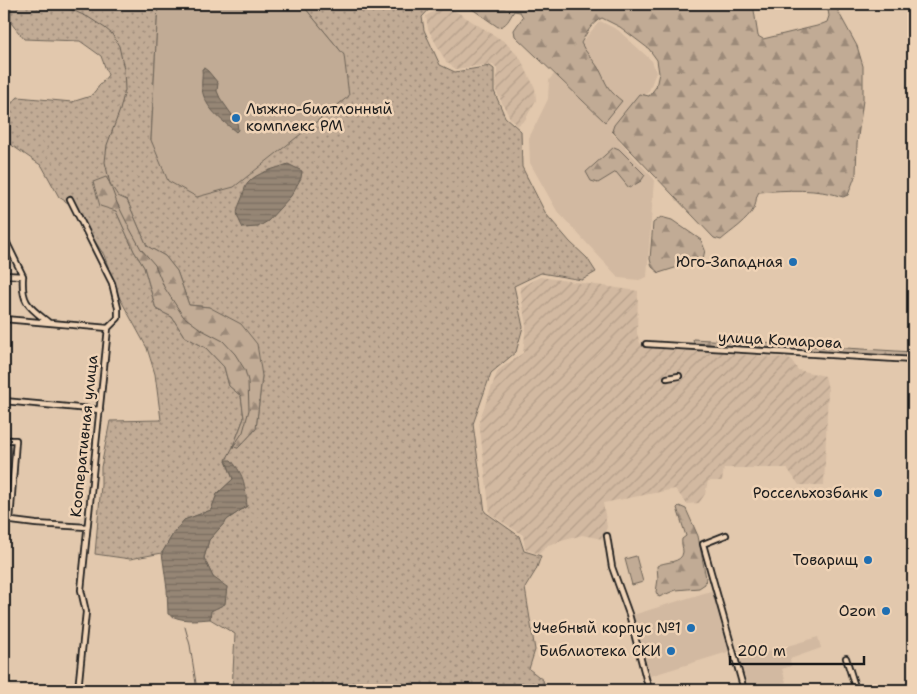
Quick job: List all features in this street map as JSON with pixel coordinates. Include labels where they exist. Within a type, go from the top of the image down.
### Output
[{"type":"street","name":"Кооперативная улица","points":[[70,199],[112,283],[118,308],[118,318],[108,328],[87,527],[81,590],[86,612],[78,690]]},
{"type":"street","points":[[4,237],[23,276],[22,287],[25,300],[31,308],[50,323]]},
{"type":"street","points":[[4,275],[23,276]]},
{"type":"street","points":[[4,319],[108,328]]},
{"type":"street","name":"улица Комарова","points":[[646,344],[913,360]]},
{"type":"street","points":[[666,378],[679,376]]},
{"type":"street","points":[[4,401],[100,410]]},
{"type":"street","points":[[4,440],[16,440],[10,521]]},
{"type":"street","points":[[4,520],[87,527]]},
{"type":"street","points":[[726,535],[703,544],[744,690]]},
{"type":"street","points":[[607,536],[612,567],[629,614],[649,690]]},
{"type":"street","points":[[846,658],[856,690]]},
{"type":"shaded area","points":[[449,7],[505,42],[520,58],[535,88],[536,100],[525,120],[517,126],[510,118],[496,91],[497,69],[492,64],[456,69],[446,62],[428,29],[426,16],[434,11]]},
{"type":"shaded area","points":[[600,21],[618,30],[652,61],[656,72],[649,91],[612,133],[654,179],[647,277],[639,280],[619,278],[557,211],[530,163],[529,138],[548,99],[549,80]]},
{"type":"shaded area","points":[[204,68],[218,83],[217,91],[220,98],[237,122],[238,130],[236,132],[215,114],[204,96],[202,69]]},
{"type":"shaded area","points":[[288,164],[302,171],[301,178],[291,196],[268,221],[258,227],[243,228],[237,213],[247,185],[261,173]]},
{"type":"shaded area","points":[[540,277],[638,291],[637,333],[640,343],[647,347],[790,358],[798,370],[825,376],[828,389],[824,485],[799,485],[787,468],[724,468],[722,481],[708,481],[705,494],[699,503],[687,504],[675,489],[603,503],[607,527],[602,539],[582,535],[548,545],[539,554],[525,549],[523,535],[490,514],[479,421],[498,370],[523,353],[526,326],[520,287]]},
{"type":"shaded area","points":[[226,460],[231,460],[242,476],[247,506],[228,519],[209,540],[204,558],[213,577],[227,587],[225,604],[211,611],[210,619],[188,620],[173,617],[168,614],[162,553],[184,520],[211,510],[217,494],[233,479]]},
{"type":"shaded area","points":[[714,590],[731,651],[650,676],[633,615]]},
{"type":"shaded area","points":[[818,637],[821,648],[790,659],[791,666],[782,669],[786,682],[761,690],[749,690],[740,660]]},
{"type":"green space","points":[[11,4],[158,4],[151,140],[344,55],[305,8],[298,4],[434,4],[422,17],[424,30],[440,65],[455,72],[490,66],[494,69],[494,91],[505,117],[521,131],[522,167],[546,214],[570,242],[587,258],[596,272],[582,280],[541,273],[514,286],[523,327],[516,352],[491,373],[473,424],[485,512],[519,536],[524,551],[541,556],[536,570],[525,588],[535,650],[529,669],[543,680],[546,690],[232,690],[235,634],[210,619],[213,577],[204,558],[209,540],[228,519],[247,506],[226,461],[233,479],[217,494],[211,510],[184,520],[162,553],[130,559],[95,554],[101,467],[110,421],[161,420],[155,374],[147,348],[118,295],[104,255],[71,205],[59,197],[42,166],[4,140],[4,110],[18,97],[72,102],[91,96],[108,75],[101,56],[80,41],[24,39],[11,23]],"holes":[[[106,178],[118,197],[127,200],[147,246],[165,256],[177,271],[189,305],[209,307],[262,376],[256,429],[238,448],[233,446],[244,418],[241,396],[229,386],[224,367],[206,348],[184,336],[172,317],[156,309],[144,267],[134,251],[116,211]]]},
{"type":"green space","name":"Лыжно-биатлонный комплекс РМ","points":[[158,4],[298,4],[305,8],[344,55],[349,96],[234,187],[197,197],[168,181],[151,140]]},
{"type":"green space","points":[[465,4],[753,4],[758,36],[763,39],[827,22],[829,16],[827,4],[834,4],[857,46],[863,66],[863,100],[857,144],[856,174],[848,195],[843,197],[823,192],[801,190],[759,192],[754,208],[748,217],[721,240],[714,238],[612,131],[614,125],[639,94],[649,96],[656,87],[659,73],[657,60],[649,49],[620,27],[602,18],[592,25],[585,36],[581,43],[599,68],[607,85],[622,101],[605,122],[515,36],[514,30],[523,17],[520,12],[514,11],[506,24],[498,27]]},
{"type":"green space","points":[[614,147],[619,149],[645,175],[641,181],[629,188],[616,172],[598,183],[591,181],[586,172]]},
{"type":"green space","points":[[106,177],[118,196],[127,200],[147,246],[165,256],[177,271],[189,305],[209,307],[241,324],[257,344],[262,376],[256,429],[238,448],[233,447],[244,418],[241,396],[229,386],[224,367],[206,348],[184,336],[172,317],[156,309],[144,267],[134,251],[116,211],[100,206],[93,182]]},
{"type":"green space","points":[[661,217],[672,220],[701,240],[705,250],[703,259],[659,273],[652,267],[650,259],[653,223]]},
{"type":"green space","points":[[693,339],[913,352],[913,358],[694,343]]},
{"type":"green space","points":[[679,506],[686,509],[698,536],[706,578],[705,584],[699,588],[676,590],[659,597],[656,592],[657,566],[680,559],[683,552],[682,539],[686,536],[677,508]]},
{"type":"green space","points":[[636,556],[643,582],[632,585],[625,559]]},
{"type":"waterway","points":[[64,4],[65,7],[88,17],[105,28],[112,34],[119,46],[124,69],[125,90],[107,145],[105,162],[117,203],[141,249],[155,265],[164,287],[183,316],[202,330],[223,341],[235,354],[245,370],[248,381],[249,410],[243,432],[233,447],[227,461]]},
{"type":"waterway","points":[[185,627],[190,645],[197,690]]},
{"type":"place","name":"Лыжно-биатлонный комплекс РМ","points":[[236,118]]},
{"type":"place","name":"Юго-Западная","points":[[793,262]]},
{"type":"place","name":"Россельхозбанк","points":[[878,493]]},
{"type":"place","name":"Товарищ","points":[[868,560]]},
{"type":"place","name":"Ozon","points":[[886,611]]},
{"type":"place","name":"Учебный корпус №1","points":[[691,628]]},
{"type":"place","name":"Библиотека СКИ","points":[[671,651]]}]
